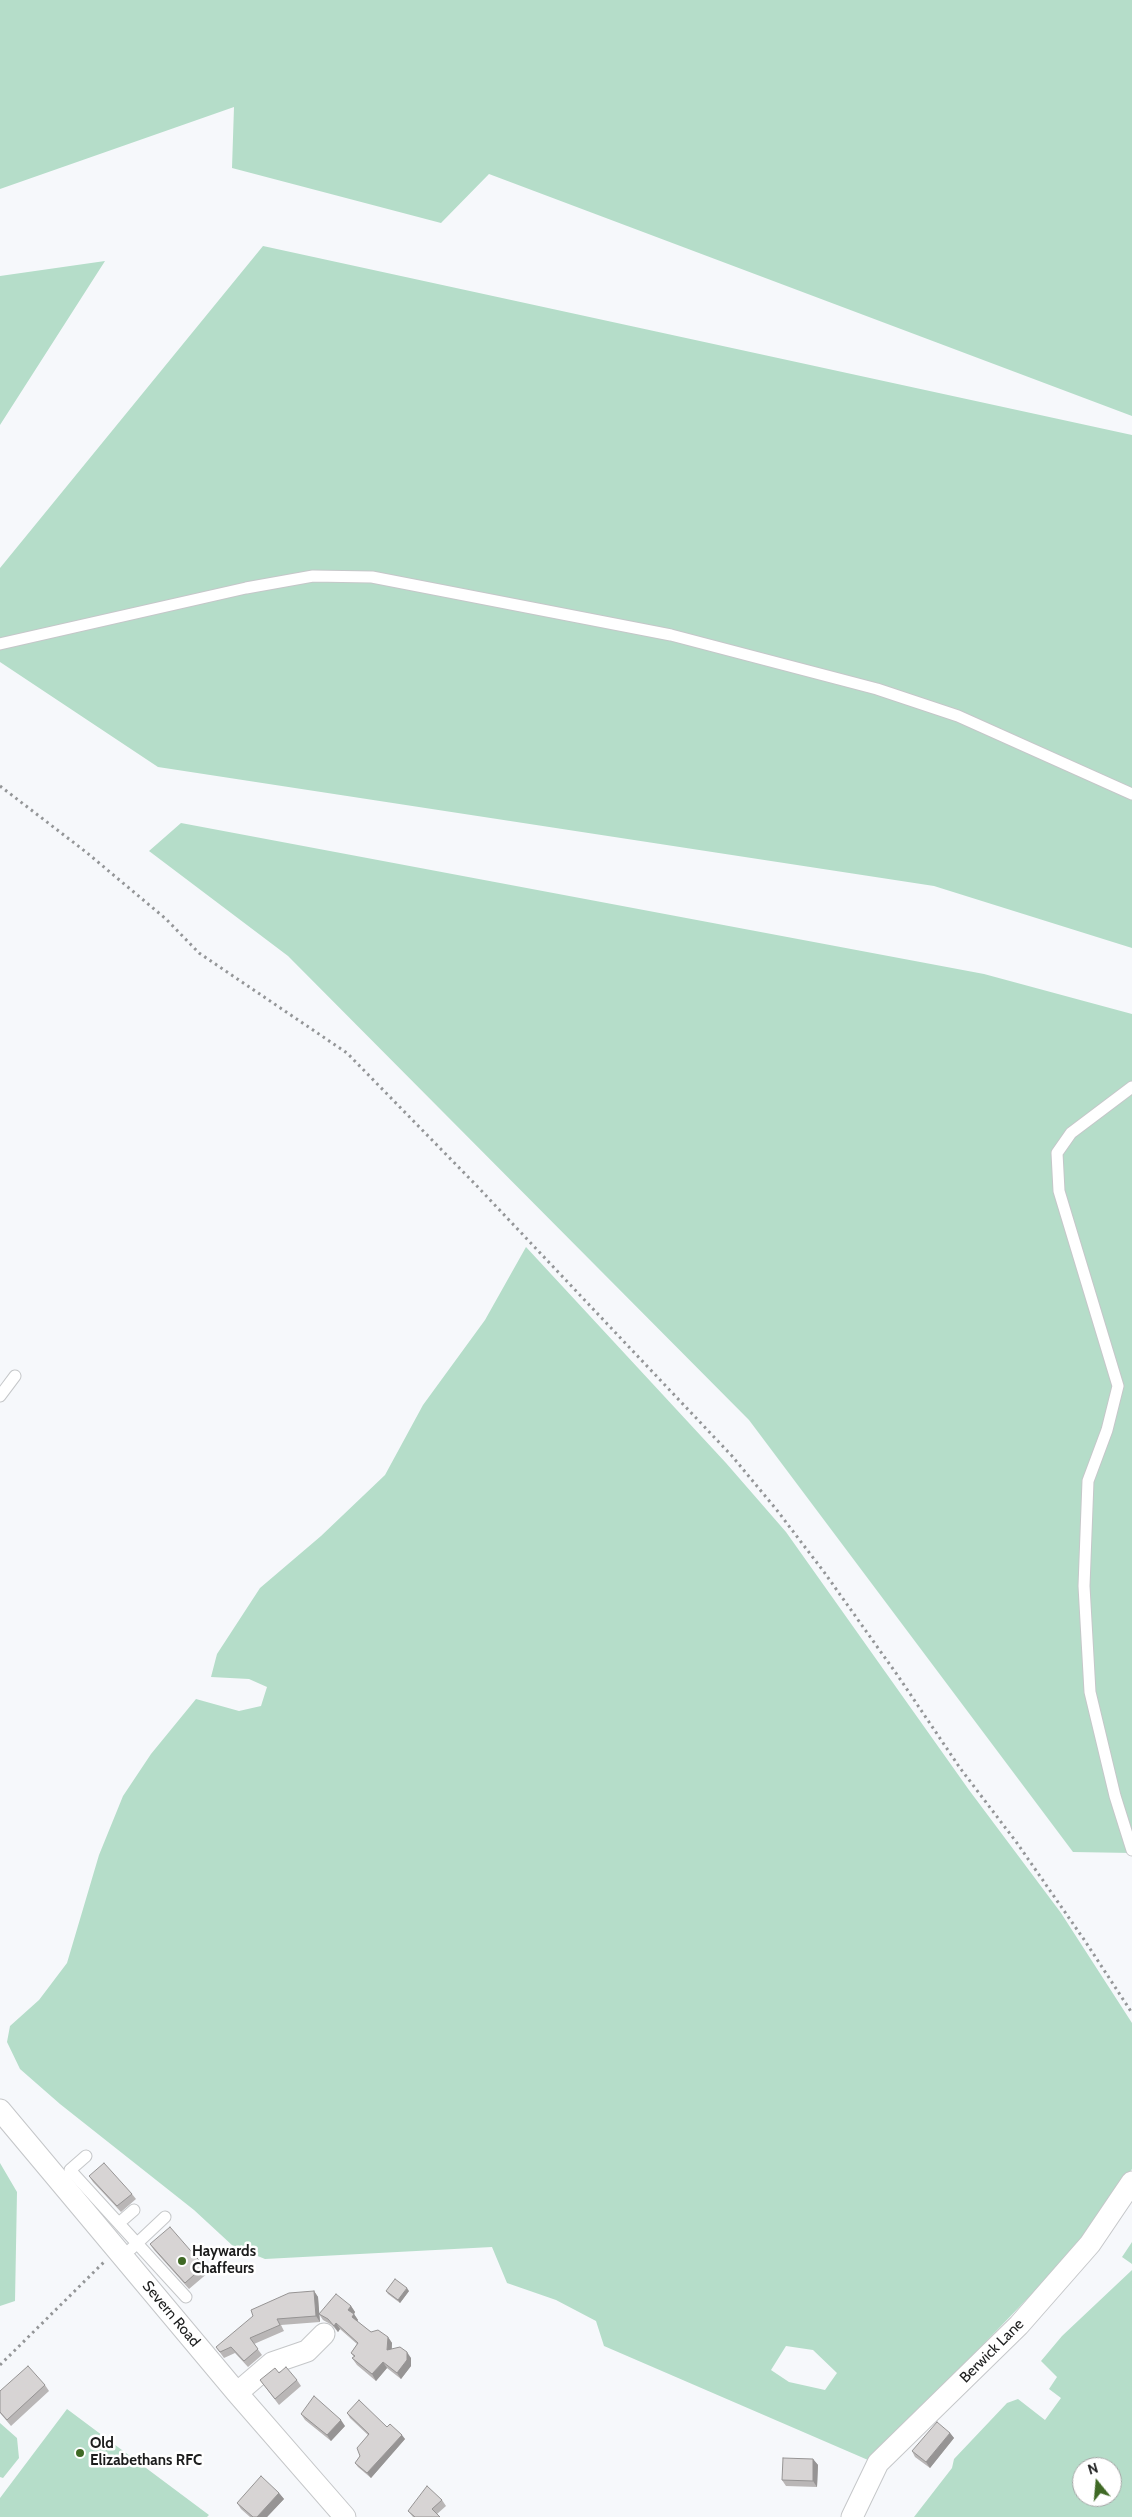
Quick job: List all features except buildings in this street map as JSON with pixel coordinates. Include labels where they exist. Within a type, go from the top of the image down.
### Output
[{"type":"street","name":"Severn Road","points":[[0,2110],[126,2250],[237,2392],[345,2517]]},
{"type":"street","name":"Berwick Lane","points":[[852,2517],[878,2463],[1020,2325],[1090,2244],[1132,2182]]},
{"type":"street","points":[[237,2392],[272,2363],[307,2351],[324,2334]]},
{"type":"lane","points":[[0,644],[246,588],[313,576],[372,577],[671,635],[877,688],[958,716],[1132,794]]},
{"type":"lane","points":[[1132,1087],[1071,1134],[1057,1153],[1059,1191],[1118,1386],[1107,1430],[1088,1481],[1084,1586],[1090,1692],[1115,1796],[1132,1850]]},
{"type":"lane","points":[[0,1396],[15,1376]]},
{"type":"lane","points":[[86,2156],[70,2170],[119,2223],[126,2250],[186,2297]]},
{"type":"lane","points":[[119,2223],[134,2210]]},
{"type":"lane","points":[[126,2250],[165,2217]]},
{"type":"path","points":[[0,786],[86,852],[166,919],[199,953],[347,1053],[732,1456],[776,1509],[824,1572],[898,1676],[960,1768],[1017,1843],[1132,2013]]},
{"type":"path","points":[[0,2365],[126,2250]]},
{"type":"green space","points":[[0,0],[1132,0],[1132,416],[489,174],[441,223],[232,168],[234,107],[0,189]]},
{"type":"green space","points":[[263,246],[1132,435],[1132,948],[934,886],[158,767],[0,662],[0,568]]},
{"type":"green space","points":[[105,261],[0,425],[0,276]]},
{"type":"green space","points":[[181,823],[984,974],[1132,1014],[1132,1853],[1073,1852],[749,1420],[288,956],[149,851]]},
{"type":"green space","points":[[526,1247],[726,1463],[786,1532],[969,1790],[1061,1913],[1132,2023],[1132,2169],[1078,2246],[950,2379],[868,2460],[604,2346],[596,2321],[556,2300],[507,2283],[492,2247],[265,2259],[233,2246],[194,2210],[60,2104],[20,2069],[7,2042],[10,2026],[39,2000],[67,1963],[99,1855],[123,1796],[151,1754],[196,1699],[239,1711],[261,1706],[267,1687],[249,1679],[211,1677],[217,1654],[260,1588],[321,1536],[385,1475],[423,1405],[485,1320]],"holes":[[[786,2346],[813,2350],[837,2373],[825,2390],[789,2382],[771,2370]]]},
{"type":"green space","points":[[0,2163],[17,2192],[15,2301],[0,2306]]},
{"type":"green space","points":[[1132,2242],[1132,2264],[1122,2257]]},
{"type":"green space","points":[[1132,2270],[1132,2517],[914,2517],[952,2468],[954,2459],[1007,2403],[1018,2399],[1045,2420],[1061,2398],[1049,2389],[1057,2377],[1041,2361],[1062,2336]]},
{"type":"green space","name":"Old Elizabethans RFC","points":[[67,2409],[209,2515],[207,2517],[0,2517],[0,2498]]},
{"type":"green space","points":[[0,2423],[17,2438],[19,2458],[3,2478],[0,2477]]},
{"type":"place","name":"Haywards Chaffeurs","points":[[182,2261]]},
{"type":"place","name":"Old Elizabethans RFC","points":[[80,2453]]}]
